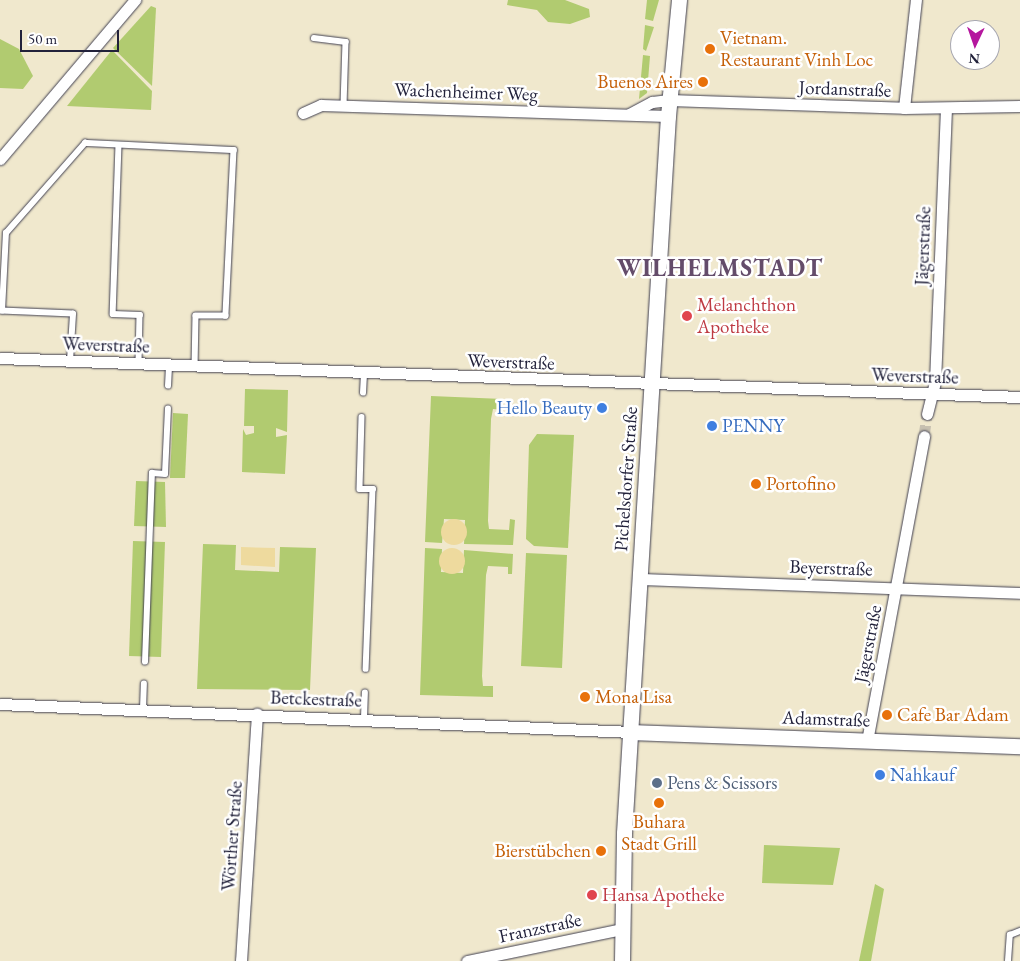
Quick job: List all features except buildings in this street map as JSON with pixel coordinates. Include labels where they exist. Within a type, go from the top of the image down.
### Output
[{"type":"street","points":[[0,159],[135,0]]},
{"type":"street","name":"Pichelsdorfer Straße","points":[[622,961],[620,929],[630,732],[669,100],[680,0]]},
{"type":"street","points":[[904,108],[916,0]]},
{"type":"street","name":"Jordanstraße","points":[[669,100],[904,108],[1020,106]]},
{"type":"street","name":"Wachenheimer Weg","points":[[629,114],[652,102],[669,100]]},
{"type":"street","name":"Wachenheimer Weg","points":[[303,113],[321,105],[344,105],[668,116]]},
{"type":"street","name":"Jägerstraße","points":[[928,414],[931,394],[946,108]]},
{"type":"street","name":"Weverstraße","points":[[0,358],[652,385],[1020,397]]},
{"type":"street","name":"Jägerstraße","points":[[867,741],[924,436]]},
{"type":"street","name":"Beyerstraße","points":[[640,579],[1020,593]]},
{"type":"street","name":"Betckestraße","points":[[0,704],[364,718],[630,732]]},
{"type":"street","name":"Wörther Straße","points":[[241,961],[257,714]]},
{"type":"street","name":"Adamstraße","points":[[630,732],[1020,746]]},
{"type":"street","name":"Franzstraße","points":[[467,961],[620,929]]},
{"type":"lane","points":[[314,38],[346,42],[344,105]]},
{"type":"lane","points":[[70,361],[72,314],[2,311],[6,233],[85,143],[234,150],[226,316],[196,316],[195,366]]},
{"type":"lane","points":[[119,144],[113,314],[140,315],[139,364]]},
{"type":"lane","points":[[168,386],[169,365]]},
{"type":"lane","points":[[363,393],[364,373]]},
{"type":"lane","points":[[145,662],[152,474],[165,474],[168,409]]},
{"type":"lane","points":[[362,417],[360,489],[373,489],[366,670]]},
{"type":"lane","points":[[143,709],[144,684]]},
{"type":"lane","points":[[364,718],[365,693]]},
{"type":"lane","points":[[1008,961],[1010,935],[1020,931]]},
{"type":"green space","points":[[508,0],[565,0],[589,9],[590,17],[570,24],[548,22],[537,10],[507,5]]},
{"type":"green space","points":[[647,0],[659,0],[653,21],[645,19]]},
{"type":"green space","points":[[151,6],[156,8],[152,86],[113,48]]},
{"type":"green space","points":[[645,25],[654,27],[646,51],[643,49]]},
{"type":"green space","points":[[0,39],[19,49],[33,76],[23,89],[0,88]]},
{"type":"green space","points":[[112,50],[152,91],[151,110],[67,106]]},
{"type":"green space","points":[[643,55],[650,56],[647,93],[639,99]]},
{"type":"green space","points":[[245,389],[288,390],[287,432],[276,428],[276,437],[287,435],[285,474],[242,472],[243,429],[246,435],[254,433],[254,426],[244,426]]},
{"type":"green space","points":[[431,396],[503,399],[503,410],[493,409],[491,419],[488,521],[489,529],[509,530],[510,519],[515,520],[513,545],[464,544],[465,520],[444,519],[442,543],[425,542]]},
{"type":"green space","points":[[173,413],[188,414],[185,478],[170,478]]},
{"type":"green space","points":[[537,434],[574,435],[568,548],[534,546],[526,539],[529,445]]},
{"type":"green space","points":[[136,481],[165,482],[166,527],[134,526]]},
{"type":"green space","points":[[133,541],[165,542],[161,657],[129,656]]},
{"type":"green space","points":[[203,544],[236,545],[235,570],[279,572],[280,547],[316,548],[310,690],[197,689]]},
{"type":"green space","points":[[425,548],[442,549],[441,572],[463,573],[464,550],[513,554],[512,574],[508,574],[508,567],[488,566],[486,575],[482,676],[483,686],[493,686],[493,697],[420,695]]},
{"type":"green space","points":[[526,553],[567,555],[562,668],[521,666]]},
{"type":"green space","points":[[764,845],[840,848],[833,885],[762,883]]},
{"type":"green space","points":[[875,884],[884,889],[871,961],[859,961]]},
{"type":"sand","points":[[454,519],[463,523],[467,532],[463,541],[454,545],[445,541],[441,532],[445,523]]},
{"type":"sand","points":[[241,547],[275,548],[275,567],[241,565]]},
{"type":"sand","points":[[452,548],[461,552],[465,561],[461,570],[452,574],[443,570],[439,561],[443,552]]},
{"type":"tunnel","points":[[924,436],[927,414]]},
{"type":"place","name":"Vietnam. Restaurant Vinh Loc","points":[[710,49]]},
{"type":"place","name":"Buenos Aires","points":[[703,82]]},
{"type":"place","name":"Melanchthon Apotheke","points":[[687,316]]},
{"type":"place","name":"Hello Beauty","points":[[602,408]]},
{"type":"place","name":"PENNY","points":[[712,426]]},
{"type":"place","name":"Portofino","points":[[756,484]]},
{"type":"place","name":"Mona Lisa","points":[[585,697]]},
{"type":"place","name":"Cafe Bar Adam","points":[[887,715]]},
{"type":"place","name":"Nahkauf","points":[[880,775]]},
{"type":"place","name":"Pens & Scissors","points":[[657,783]]},
{"type":"place","name":"Buhara Stadt Grill","points":[[659,803]]},
{"type":"place","name":"Bierstübchen","points":[[601,851]]},
{"type":"place","name":"Hansa Apotheke","points":[[592,895]]},
{"type":"district","name":"WILHELMSTADT","points":[[720,268]]}]
